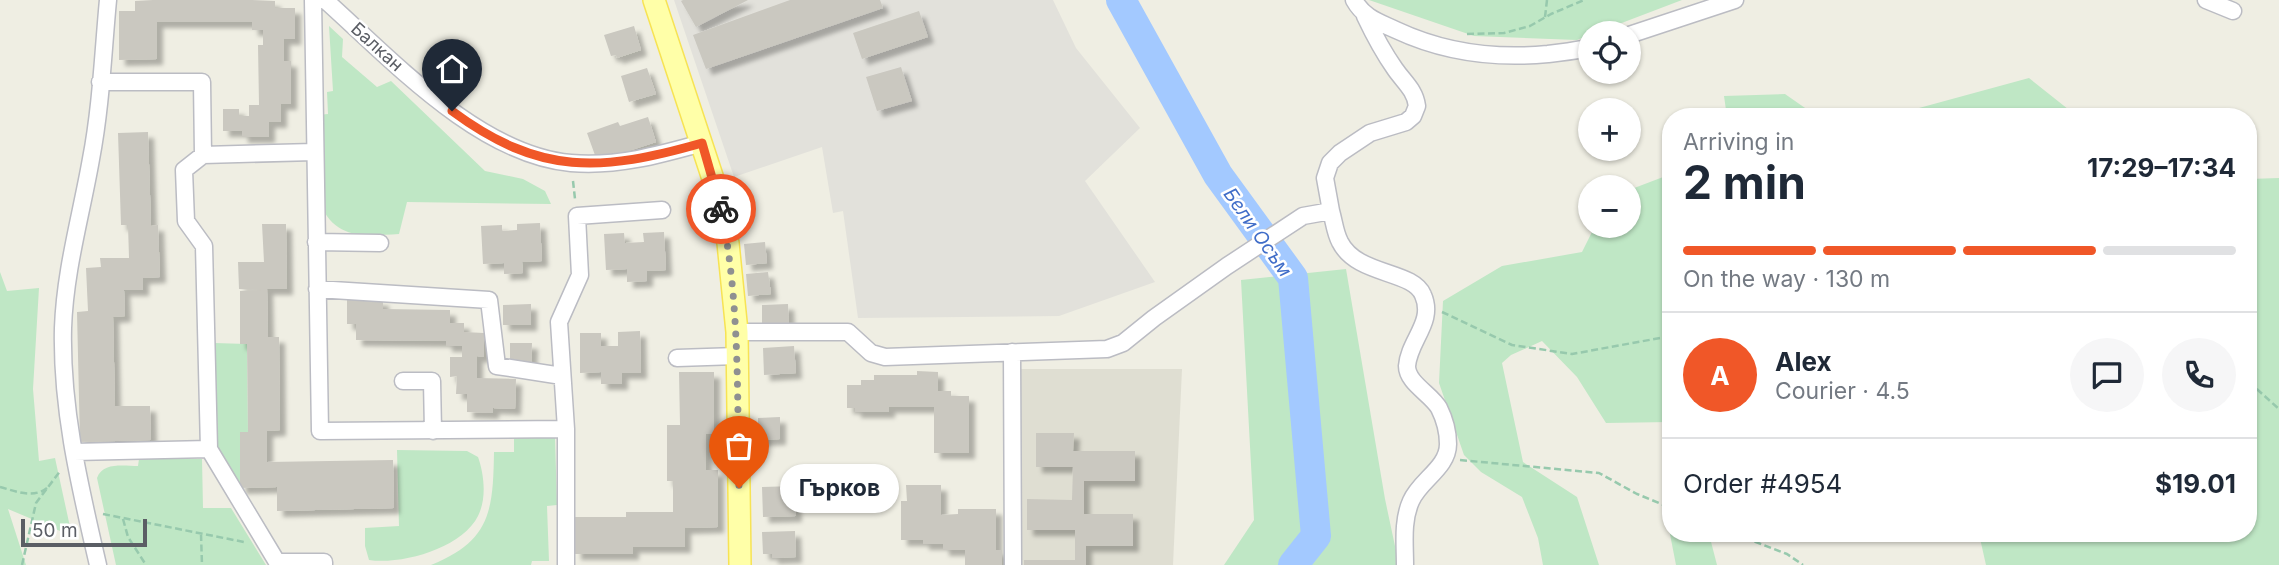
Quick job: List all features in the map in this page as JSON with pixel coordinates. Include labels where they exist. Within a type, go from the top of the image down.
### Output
[{"type":"main road","points":[[654,0],[717,191],[728,243],[737,332],[740,565]]},
{"type":"street","points":[[98,565],[74,452],[63,358],[65,299],[92,156],[108,0]]},
{"type":"street","points":[[313,0],[320,431],[566,429]]},
{"type":"street","name":"Балкан","points":[[325,0],[408,74],[473,126],[532,155],[571,163],[593,164],[638,160],[702,143]]},
{"type":"street","points":[[1354,0],[1366,16],[1376,40],[1411,87],[1417,106],[1413,116],[1406,122],[1370,134],[1329,163],[1325,178],[1331,211],[1339,242],[1351,256],[1366,266],[1416,285],[1423,293],[1426,320],[1410,355],[1408,371],[1438,407],[1447,430],[1446,458],[1423,482],[1411,501],[1404,530],[1405,565]]},
{"type":"street","points":[[1641,31],[1735,0]]},
{"type":"street","points":[[2206,0],[2233,11]]},
{"type":"street","points":[[1366,16],[1418,40],[1467,53],[1515,57],[1578,50]]},
{"type":"street","points":[[100,82],[202,82],[203,155]]},
{"type":"street","points":[[314,152],[203,155],[184,170],[186,220],[204,246],[209,449],[277,562],[324,562],[324,565]]},
{"type":"street","points":[[566,565],[566,429],[559,322],[580,275],[578,216],[662,210]]},
{"type":"street","points":[[737,332],[848,332],[872,353],[885,357],[1107,349],[1123,343],[1154,318],[1303,216],[1331,211]]},
{"type":"street","points":[[316,242],[380,243]]},
{"type":"street","points":[[317,289],[489,300],[497,366],[562,376]]},
{"type":"street","points":[[1012,352],[1013,565]]},
{"type":"street","points":[[677,358],[737,356]]},
{"type":"street","points":[[403,380],[432,380],[433,431]]},
{"type":"street","points":[[74,452],[209,449]]},
{"type":"path","points":[[1545,17],[1547,0]]},
{"type":"path","points":[[1458,34],[1504,33],[1530,26],[1584,0]]},
{"type":"path","points":[[571,163],[578,216]]},
{"type":"path","points":[[1426,305],[1512,345],[1572,355],[1662,338]]},
{"type":"path","points":[[2257,389],[2279,409]]},
{"type":"path","points":[[22,565],[36,503],[74,452]]},
{"type":"path","points":[[1446,458],[1599,473],[1637,495],[1662,505]]},
{"type":"path","points":[[0,486],[28,494],[41,492],[57,479],[78,475]]},
{"type":"path","points":[[86,510],[268,547]]},
{"type":"path","points":[[122,518],[128,537],[146,565]]},
{"type":"path","points":[[201,534],[202,565]]},
{"type":"path","points":[[1756,542],[1787,554],[1803,565]]},
{"type":"shaded area","points":[[674,0],[1053,0],[1076,48],[1140,128],[1085,181],[1155,282],[1059,316],[858,318],[843,211],[833,213],[822,147],[734,177]]},
{"type":"shaded area","points":[[1016,369],[1182,369],[1173,565],[1018,565]]},
{"type":"green space","points":[[1369,0],[1682,0],[1627,21],[1578,21],[1577,40],[1474,36]]},
{"type":"green space","points":[[329,26],[343,39],[342,57],[377,87],[391,81],[485,171],[523,179],[545,191],[551,204],[407,202],[399,234],[363,235],[342,230],[334,224],[320,203],[318,115],[328,114],[327,92],[333,91]]},
{"type":"green space","points":[[2029,78],[2067,108],[1919,108]]},
{"type":"green space","points":[[1785,94],[1805,108],[1726,108],[1724,96]]},
{"type":"green space","points":[[1662,177],[1662,422],[1606,423],[1577,377],[1542,341],[1511,355],[1502,363],[1523,462],[1577,497],[1599,565],[1543,565],[1538,538],[1522,497],[1481,472],[1464,455],[1439,383],[1443,301],[1502,266],[1582,252],[1589,238],[1641,238],[1641,185]]},
{"type":"green space","points":[[2279,178],[2279,565],[1986,565],[1981,542],[2257,542],[2257,179]]},
{"type":"green space","points":[[1346,269],[1385,499],[1399,565],[1224,565],[1254,520],[1241,280]]},
{"type":"green space","points":[[0,272],[7,291],[39,288],[33,389],[39,461],[55,458],[72,536],[8,509],[26,565],[0,565]]},
{"type":"green space","points":[[214,343],[247,344],[248,432],[240,432],[240,488],[213,444]]},
{"type":"green space","points":[[514,437],[555,438],[557,505],[547,506],[549,561],[532,561],[531,565],[431,565],[451,556],[477,534],[489,507],[494,452],[514,452]]},
{"type":"green space","points":[[397,450],[467,451],[478,457],[484,486],[483,502],[470,527],[445,545],[414,557],[369,560],[365,546],[365,528],[399,526]]},
{"type":"green space","points":[[139,459],[202,459],[203,508],[231,508],[266,565],[116,565],[97,478],[109,467],[138,466]]},
{"type":"green space","points":[[1672,542],[1711,542],[1717,565],[1676,565]]},
{"type":"building","points":[[683,0],[748,0],[696,27],[681,1]]},
{"type":"building","points":[[790,0],[880,0],[883,8],[706,69],[693,35]]},
{"type":"building","points":[[135,1],[275,1],[275,8],[295,8],[295,39],[284,39],[284,61],[291,61],[291,104],[281,104],[281,122],[269,122],[269,137],[242,137],[242,131],[223,131],[223,109],[239,109],[239,116],[249,116],[249,105],[259,105],[258,45],[263,45],[263,30],[252,30],[252,22],[157,22],[157,59],[119,60],[119,11],[135,11]]},
{"type":"building","points":[[919,11],[928,37],[862,59],[853,33]]},
{"type":"building","points":[[634,26],[641,50],[617,58],[616,55],[611,56],[604,35]]},
{"type":"building","points":[[901,67],[912,101],[877,111],[866,77]]},
{"type":"building","points":[[647,68],[656,94],[629,102],[621,76]]},
{"type":"building","points":[[648,117],[656,142],[616,155],[615,152],[596,158],[587,133],[618,122],[620,126]]},
{"type":"building","points":[[148,132],[151,226],[158,225],[160,277],[143,278],[143,290],[124,290],[125,316],[113,317],[115,406],[150,406],[151,440],[80,442],[77,312],[88,311],[86,268],[101,267],[100,258],[129,258],[128,225],[121,225],[118,133]]},
{"type":"building","points":[[540,223],[542,261],[522,262],[523,273],[504,274],[504,263],[483,264],[481,226],[502,225],[502,231],[517,230],[517,224]]},
{"type":"building","points":[[262,224],[286,224],[287,289],[267,289],[268,337],[279,337],[280,430],[267,431],[267,462],[393,460],[394,508],[277,511],[277,487],[240,488],[240,432],[248,432],[247,344],[240,344],[240,291],[261,290],[239,289],[238,262],[264,262]]},
{"type":"building","points":[[664,232],[666,270],[647,271],[647,281],[627,282],[627,269],[606,270],[604,234],[624,233],[625,243],[644,242],[643,233]]},
{"type":"building","points":[[765,242],[767,263],[746,265],[744,244]]},
{"type":"building","points":[[768,272],[771,294],[748,296],[746,274]]},
{"type":"building","points":[[347,299],[383,300],[383,309],[450,310],[450,323],[464,323],[464,332],[484,333],[484,357],[477,356],[477,378],[516,379],[515,409],[493,408],[493,413],[467,412],[467,394],[456,394],[457,376],[450,377],[450,357],[462,357],[462,346],[446,346],[446,341],[356,340],[356,324],[347,324]]},
{"type":"building","points":[[531,304],[531,325],[503,325],[503,305]]},
{"type":"building","points":[[788,304],[789,326],[762,327],[762,305]]},
{"type":"building","points":[[640,331],[641,373],[622,373],[622,384],[601,384],[601,372],[580,373],[580,333],[601,333],[601,346],[618,346],[618,332]]},
{"type":"building","points":[[510,343],[532,343],[531,368],[510,368]]},
{"type":"building","points":[[794,346],[796,373],[764,375],[763,348]]},
{"type":"building","points":[[917,371],[938,372],[938,391],[951,391],[951,396],[969,396],[969,453],[934,453],[934,407],[889,407],[889,412],[855,412],[855,408],[847,408],[847,385],[861,385],[861,380],[874,380],[874,375],[917,375]]},
{"type":"building","points":[[679,372],[714,372],[714,434],[706,434],[706,470],[718,470],[718,527],[685,528],[685,547],[633,547],[633,554],[575,554],[575,517],[626,517],[626,512],[673,512],[673,481],[667,481],[667,425],[680,425]]},
{"type":"building","points":[[780,417],[780,439],[758,440],[758,418]]},
{"type":"building","points":[[1036,433],[1074,433],[1073,451],[1135,451],[1135,481],[1084,481],[1084,514],[1133,514],[1133,546],[1086,546],[1086,565],[1024,565],[1024,560],[1075,560],[1075,530],[1027,530],[1027,499],[1072,500],[1073,467],[1036,467]]},
{"type":"building","points":[[906,485],[941,485],[941,515],[958,514],[958,509],[996,509],[996,550],[1002,550],[1002,565],[965,565],[965,550],[943,550],[943,544],[923,544],[923,540],[901,540],[901,501],[907,501]]},
{"type":"building","points":[[795,486],[796,516],[763,517],[762,487]]},
{"type":"building","points":[[795,531],[796,557],[772,558],[772,554],[763,554],[762,532]]},
{"type":"waterway","name":"Бели Осъм","points":[[1121,0],[1218,175],[1293,278],[1316,536],[1293,565]]},
{"type":"way so far","points":[[721,209],[728,243],[737,332],[739,488]]},
{"type":"place","name":"Гърков","points":[[739,488]]},
{"type":"route","points":[[452,111],[513,148],[551,160],[571,163],[638,160],[702,143],[721,209]]}]
